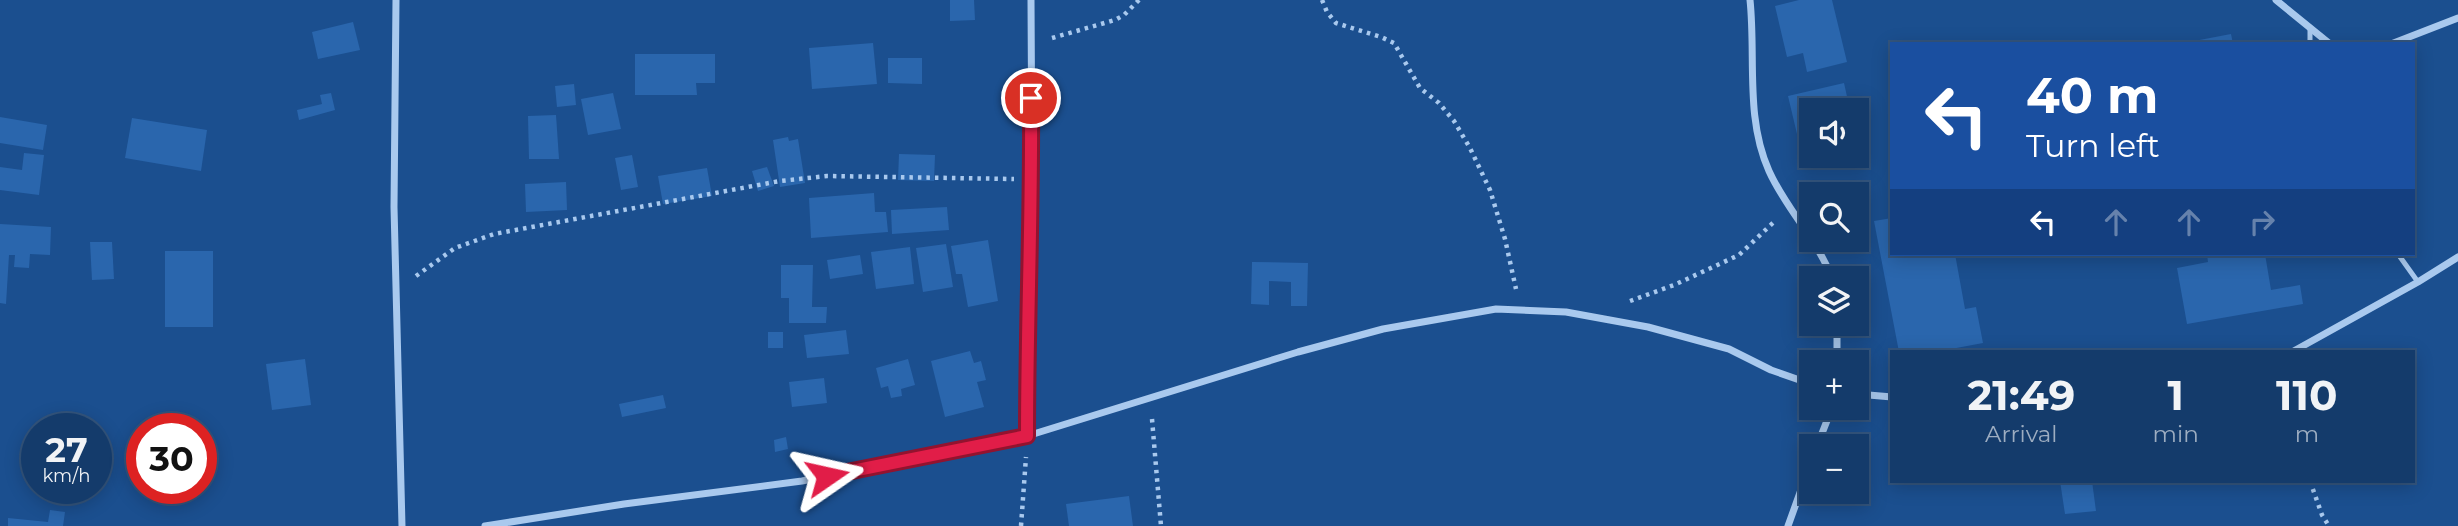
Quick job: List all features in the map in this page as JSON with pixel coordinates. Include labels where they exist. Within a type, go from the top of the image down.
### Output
[{"type":"street","points":[[396,0],[394,207],[402,526]]},
{"type":"street","points":[[1027,436],[1027,325],[1032,180],[1031,0]]},
{"type":"street","points":[[1750,0],[1754,108],[1758,139],[1769,171],[1788,207],[1826,266]]},
{"type":"street","points":[[2277,0],[2328,42]]},
{"type":"street","points":[[2396,42],[2458,18]]},
{"type":"street","points":[[2296,350],[2458,257]]},
{"type":"street","points":[[485,526],[624,504],[802,481],[1027,436],[1383,329],[1496,309],[1566,312],[1648,327],[1729,349],[1771,370],[1799,380]]},
{"type":"street","points":[[1869,395],[1890,397]]},
{"type":"street","points":[[1788,526],[1799,495]]},
{"type":"lane","points":[[2310,27],[2310,42]]},
{"type":"lane","points":[[2399,256],[2418,282]]},
{"type":"path","points":[[1031,44],[1115,20],[1139,0]]},
{"type":"path","points":[[1322,0],[1326,12],[1336,23],[1394,43],[1420,88],[1439,103],[1454,121],[1490,190],[1505,239],[1521,310]]},
{"type":"path","points":[[396,290],[455,248],[494,234],[780,181],[827,176],[1032,180]]},
{"type":"path","points":[[1626,303],[1740,255],[1788,207]]},
{"type":"path","points":[[1151,398],[1161,526]]},
{"type":"path","points":[[1021,526],[1027,436]]},
{"type":"path","points":[[2310,483],[2329,526]]},
{"type":"building","points":[[950,0],[974,0],[975,20],[950,21]]},
{"type":"building","points":[[1799,0],[1832,0],[1847,62],[1807,72],[1803,53],[1787,57],[1775,6]]},
{"type":"building","points":[[353,22],[360,50],[318,59],[312,32]]},
{"type":"building","points":[[2231,34],[2233,42],[2189,42]]},
{"type":"building","points":[[873,43],[877,84],[812,89],[809,48]]},
{"type":"building","points":[[635,54],[715,54],[715,83],[696,83],[697,95],[635,95]]},
{"type":"building","points":[[888,58],[922,58],[922,84],[888,83]]},
{"type":"building","points":[[1844,83],[1847,98],[1799,98],[1799,143],[1788,96]]},
{"type":"building","points":[[574,84],[576,105],[557,107],[555,86]]},
{"type":"building","points":[[331,93],[335,110],[299,120],[297,110],[322,104],[320,95]]},
{"type":"building","points":[[613,93],[621,129],[588,135],[581,99]]},
{"type":"building","points":[[556,115],[559,159],[529,159],[528,116]]},
{"type":"building","points":[[0,117],[47,125],[43,150],[0,143]]},
{"type":"building","points":[[132,118],[207,130],[201,171],[125,158]]},
{"type":"building","points":[[788,137],[789,141],[798,139],[805,183],[780,187],[773,140]]},
{"type":"building","points":[[24,153],[44,155],[39,195],[0,190],[0,167],[22,170]]},
{"type":"building","points":[[899,154],[935,155],[934,181],[898,180]]},
{"type":"building","points":[[632,155],[638,187],[621,190],[615,158]]},
{"type":"building","points":[[767,167],[774,186],[758,191],[752,171]]},
{"type":"building","points":[[707,168],[712,196],[663,204],[658,176]]},
{"type":"building","points":[[566,182],[567,210],[526,212],[525,184]]},
{"type":"building","points":[[874,193],[875,212],[886,212],[888,232],[811,238],[809,198]]},
{"type":"building","points":[[947,207],[949,230],[892,234],[891,210]]},
{"type":"building","points":[[1890,218],[1890,256],[1955,256],[1965,309],[1976,307],[1983,343],[1946,350],[1899,350],[1874,221]]},
{"type":"building","points":[[0,224],[51,227],[50,255],[30,254],[29,268],[14,267],[15,255],[9,255],[6,304],[0,303]]},
{"type":"building","points":[[988,240],[998,301],[968,307],[962,274],[956,274],[951,246]]},
{"type":"building","points":[[90,242],[112,242],[114,279],[92,280]]},
{"type":"building","points":[[946,244],[953,287],[923,292],[916,248]]},
{"type":"building","points":[[910,247],[914,284],[876,289],[871,252]]},
{"type":"building","points":[[165,251],[213,251],[213,327],[165,327]]},
{"type":"building","points":[[860,255],[863,274],[830,279],[827,260]]},
{"type":"building","points":[[2207,256],[2265,256],[2271,290],[2300,285],[2303,304],[2187,324],[2177,268],[2208,262]]},
{"type":"building","points":[[1252,262],[1308,263],[1307,306],[1291,306],[1291,282],[1269,281],[1269,305],[1251,304]]},
{"type":"building","points":[[781,265],[813,265],[812,307],[827,307],[826,323],[789,323],[789,298],[781,298]]},
{"type":"building","points":[[846,330],[849,354],[807,358],[804,335]]},
{"type":"building","points":[[768,332],[783,332],[783,348],[768,348]]},
{"type":"building","points":[[970,351],[974,363],[981,361],[986,380],[977,382],[984,407],[945,417],[931,361]]},
{"type":"building","points":[[305,359],[311,405],[272,410],[266,364]]},
{"type":"building","points":[[908,359],[915,385],[901,389],[902,396],[891,398],[888,386],[881,388],[876,368]]},
{"type":"building","points":[[824,378],[827,403],[792,407],[789,382]]},
{"type":"building","points":[[663,395],[666,408],[622,417],[619,404]]},
{"type":"building","points":[[786,437],[788,449],[775,452],[774,440]]},
{"type":"building","points":[[2060,483],[2092,483],[2096,511],[2065,514]]},
{"type":"building","points":[[1129,496],[1133,526],[1069,526],[1066,504]]},
{"type":"building","points":[[50,510],[65,512],[63,526],[8,526],[8,518],[48,522]]},
{"type":"route","points":[[827,476],[1027,436],[1031,98]]}]
